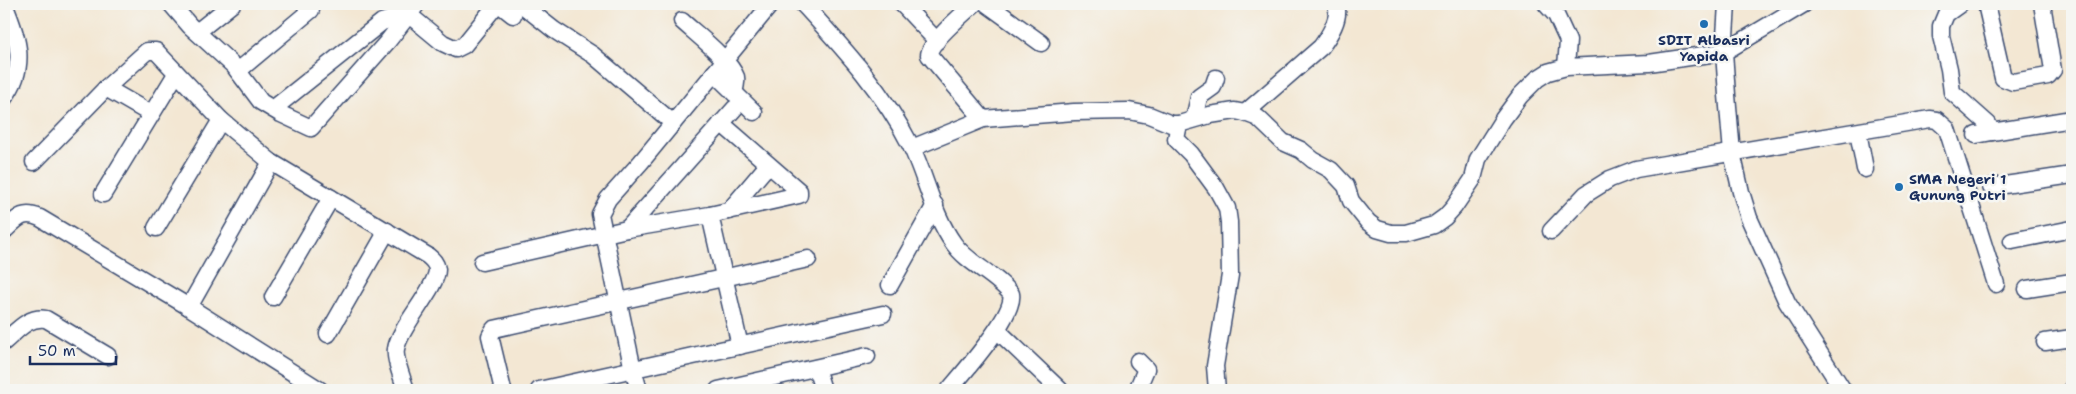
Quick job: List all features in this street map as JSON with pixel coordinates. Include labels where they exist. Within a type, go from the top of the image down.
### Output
[{"type":"street","points":[[4,4],[17,35],[19,48],[16,74],[4,98]]},
{"type":"street","points":[[171,4],[238,71],[261,102],[311,128],[388,41],[413,9]]},
{"type":"street","points":[[197,32],[232,4]]},
{"type":"street","points":[[238,71],[310,10],[305,4]]},
{"type":"street","points":[[413,9],[443,44],[456,49],[464,44],[498,4],[517,9],[593,55],[673,123]]},
{"type":"street","points":[[639,390],[603,234],[600,214],[602,207],[771,4]]},
{"type":"street","points":[[803,4],[874,84],[912,148],[935,206],[954,245],[1011,294],[1011,303],[997,330],[949,390]]},
{"type":"street","points":[[902,4],[937,41]]},
{"type":"street","points":[[974,4],[929,50],[929,55],[983,119]]},
{"type":"street","points":[[987,4],[1041,43]]},
{"type":"street","points":[[1546,4],[1556,15],[1568,41],[1566,67]]},
{"type":"street","points":[[1727,4],[1724,52],[1732,153],[1749,218],[1787,302],[1844,390]]},
{"type":"street","points":[[912,148],[983,119],[1074,112],[1129,111],[1149,115],[1171,124],[1226,112],[1245,113],[1258,118],[1283,142],[1301,150],[1313,160],[1331,170],[1346,186],[1351,202],[1368,222],[1390,233],[1406,234],[1434,225],[1445,217],[1472,179],[1478,159],[1503,119],[1520,96],[1537,79],[1548,72],[1566,67],[1649,63],[1724,52],[1804,4]]},
{"type":"street","points":[[1960,4],[1946,14],[1941,26],[1952,92],[1988,124],[1984,134],[2072,119]]},
{"type":"street","points":[[1986,4],[2003,78],[2013,82],[2048,76],[2053,70],[2042,4]]},
{"type":"street","points":[[1245,113],[1321,48],[1330,35],[1339,5]]},
{"type":"street","points":[[272,109],[382,22],[413,9]]},
{"type":"street","points":[[628,229],[722,123],[735,100],[736,77],[719,67],[714,49],[682,21]]},
{"type":"street","points":[[34,162],[106,88],[147,51],[156,52],[221,120],[271,162],[435,262],[437,268],[434,280],[396,345],[395,351],[406,390]]},
{"type":"street","points":[[103,194],[176,74]]},
{"type":"street","points":[[1216,78],[1213,87],[1199,97],[1176,139],[1192,154],[1216,188],[1226,208],[1229,222],[1230,275],[1215,366],[1217,390]]},
{"type":"street","points":[[106,88],[151,114]]},
{"type":"street","points":[[735,100],[754,112]]},
{"type":"street","points":[[1551,231],[1586,194],[1610,179],[1636,169],[1930,119],[1942,124],[1947,129],[1996,284]]},
{"type":"street","points":[[156,228],[221,120]]},
{"type":"street","points":[[482,262],[603,234],[710,215],[799,196],[799,191],[722,123]]},
{"type":"street","points":[[1858,132],[1866,169]]},
{"type":"street","points":[[189,307],[271,162]]},
{"type":"street","points":[[729,211],[768,164]]},
{"type":"street","points":[[1991,187],[2072,175]]},
{"type":"street","points":[[273,297],[331,198]]},
{"type":"street","points":[[890,285],[935,206]]},
{"type":"street","points":[[4,231],[23,216],[33,215],[189,307],[320,390]]},
{"type":"street","points":[[710,215],[740,346]]},
{"type":"street","points":[[2012,241],[2072,229]]},
{"type":"street","points":[[328,334],[387,231]]},
{"type":"street","points":[[502,390],[490,336],[494,329],[808,259]]},
{"type":"street","points":[[2027,289],[2072,282]]},
{"type":"street","points":[[539,390],[882,314]]},
{"type":"street","points":[[4,342],[29,320],[37,318],[46,319],[108,356]]},
{"type":"street","points":[[997,330],[1060,390]]},
{"type":"street","points":[[2045,342],[2072,338]]},
{"type":"street","points":[[718,390],[867,356]]},
{"type":"street","points":[[1137,390],[1146,369],[1138,361]]},
{"type":"street","points":[[816,368],[823,390]]},
{"type":"place","name":"SDIT Albasri Yapida","points":[[1704,24]]},
{"type":"place","name":"SMA Negeri 1 Gunung Putri","points":[[1899,187]]}]
